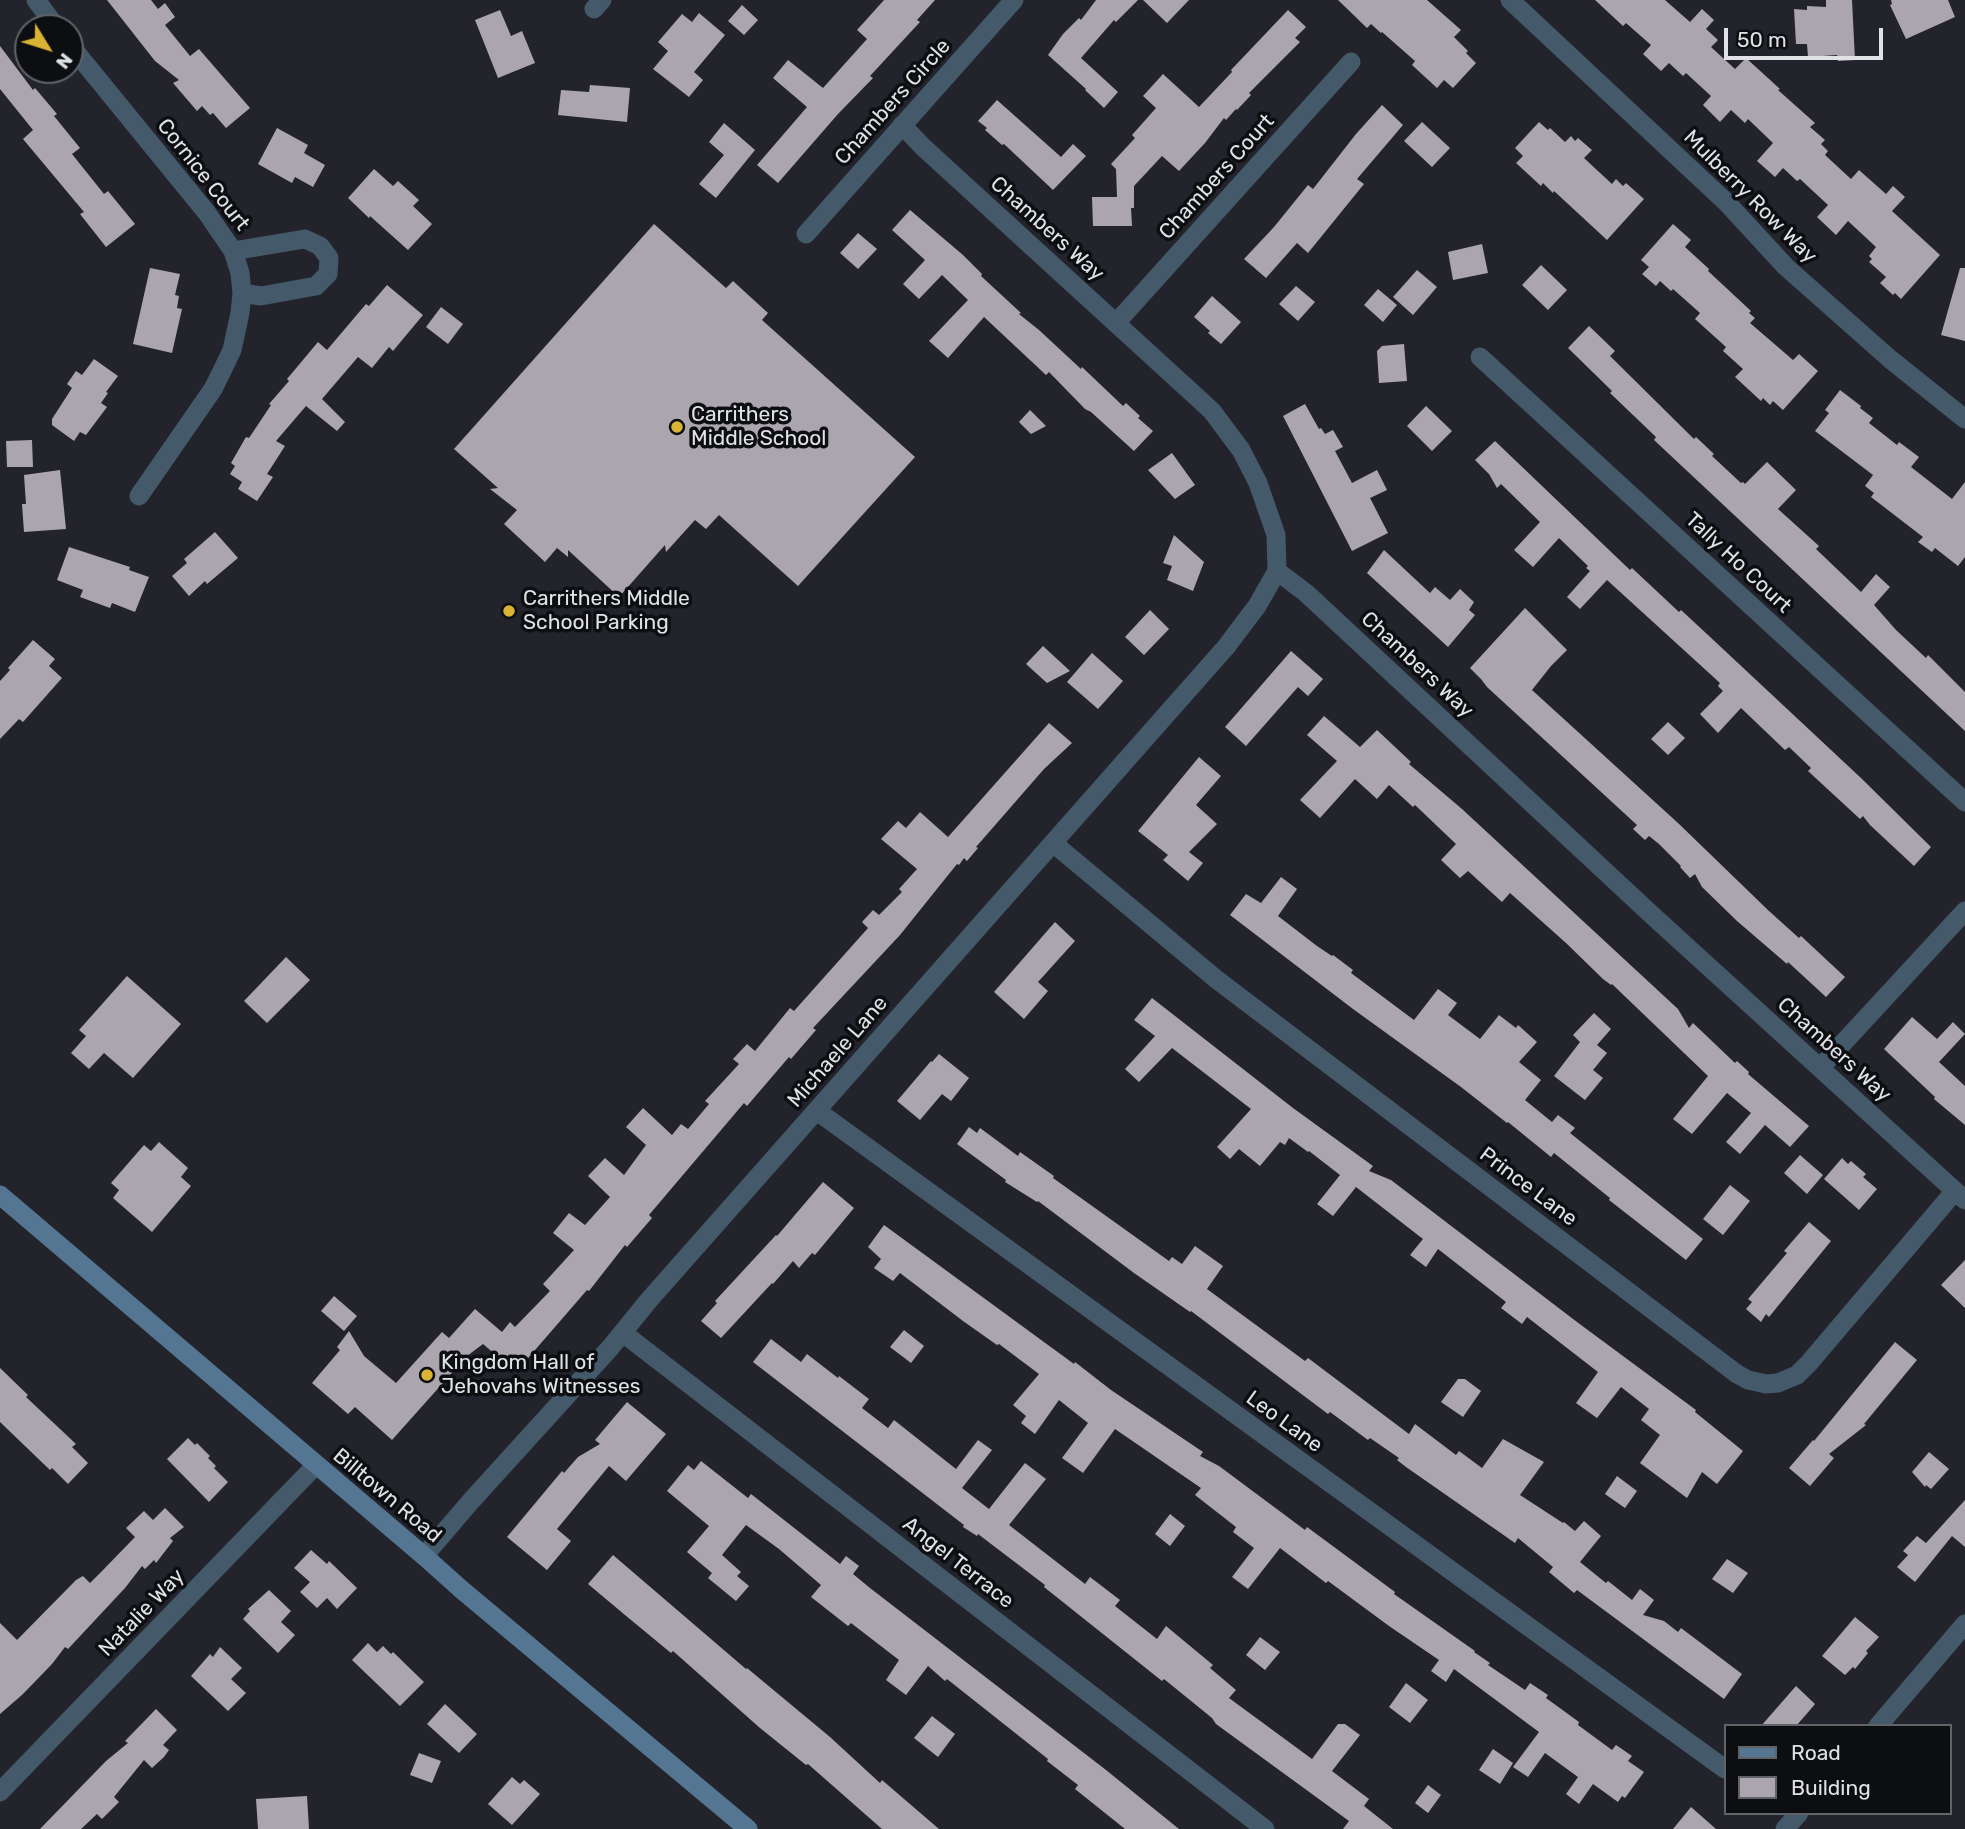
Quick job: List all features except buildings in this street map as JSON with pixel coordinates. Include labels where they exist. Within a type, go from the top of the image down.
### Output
[{"type":"main road","name":"Billtown Road","points":[[0,1195],[462,1590],[748,1829]]},
{"type":"street","name":"Chambers Circle","points":[[806,234],[1014,0]]},
{"type":"street","name":"Mulberry Row Way","points":[[1515,2],[1727,203],[1786,267],[1890,359],[1965,419]]},
{"type":"street","name":"Cornice Court","points":[[84,62],[207,214],[233,251],[240,273],[240,313],[232,350],[213,389],[139,496]]},
{"type":"street","name":"Chambers Court","points":[[1116,323],[1351,62]]},
{"type":"street","name":"Chambers Way","points":[[902,125],[1212,411],[1241,450],[1258,483],[1276,535],[1277,571],[1317,603],[1960,1196]]},
{"type":"street","points":[[233,251],[305,239],[320,246],[328,258],[328,274],[316,286],[261,296],[242,293]]},
{"type":"street","name":"Tally Ho Court","points":[[1480,358],[1965,802]]},
{"type":"street","name":"Michaele Lane","points":[[424,1556],[1226,647],[1257,606],[1277,571]]},
{"type":"street","name":"Prince Lane","points":[[1054,843],[1216,979],[1748,1380],[1766,1384],[1778,1383],[1797,1375],[1960,1196]]},
{"type":"street","points":[[1820,1068],[1965,911]]},
{"type":"street","name":"Leo Lane","points":[[817,1111],[1724,1768]]},
{"type":"street","name":"Angel Terrace","points":[[623,1333],[1265,1829]]},
{"type":"street","name":"Natalie Way","points":[[0,1792],[316,1465]]},
{"type":"street","points":[[1880,1724],[1965,1625]]},
{"type":"place","name":"Carrithers Middle School","points":[[677,427]]},
{"type":"place","name":"Carrithers Middle School Parking","points":[[509,611]]},
{"type":"place","name":"Kingdom Hall of Jehovahs Witnesses","points":[[427,1375]]}]
